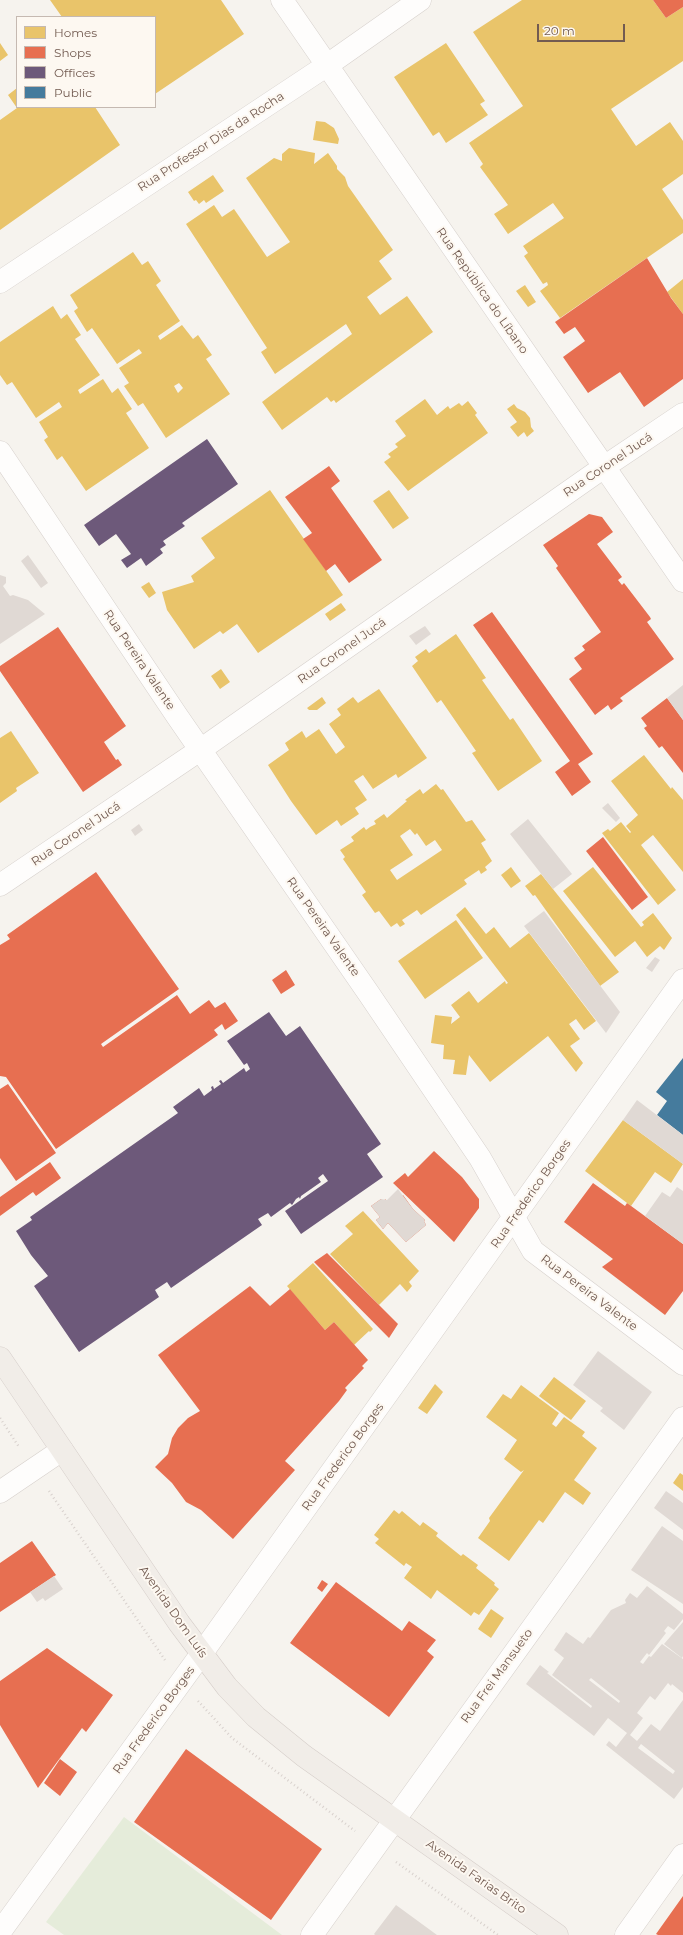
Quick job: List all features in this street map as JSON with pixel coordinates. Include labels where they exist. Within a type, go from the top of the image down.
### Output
[{"type":"main road","name":"Avenida Dom Luís","points":[[0,1358],[179,1623],[227,1687],[256,1718],[304,1756],[394,1819]]},
{"type":"main road","name":"Avenida Farias Brito","points":[[394,1819],[557,1935]]},
{"type":"street","name":"Rua República do Líbano","points":[[282,0],[326,66],[683,581]]},
{"type":"street","name":"Rua Professor Dias da Rocha","points":[[0,282],[326,66],[420,0]]},
{"type":"street","name":"Rua Coronel Jucá","points":[[0,885],[200,750],[604,467],[683,414]]},
{"type":"street","name":"Rua Pereira Valente","points":[[0,452],[200,750],[365,988],[480,1158],[533,1251],[683,1364]]},
{"type":"street","name":"Rua Frederico Borges","points":[[0,1932],[202,1653],[683,980]]},
{"type":"street","name":"Rua Frei Mansueto","points":[[312,1935],[683,1418]]},
{"type":"street","points":[[0,1492],[62,1450]]},
{"type":"street","points":[[626,1935],[683,1855]]},
{"type":"path","points":[[0,1418],[16,1442]]},
{"type":"path","points":[[48,1489],[165,1659]]},
{"type":"path","points":[[202,1705],[232,1738],[343,1822]]},
{"type":"path","points":[[393,1859],[498,1935]]},
{"type":"green space","points":[[124,1817],[282,1935],[64,1935],[46,1922]]},
{"type":"building: Homes","points":[[50,0],[221,0],[244,34],[156,93],[156,16],[61,16]]},
{"type":"building: Homes","points":[[522,0],[653,0],[666,18],[683,7],[683,61],[611,109],[636,146],[670,122],[683,141],[683,174],[662,189],[683,220],[683,233],[560,318],[540,291],[548,285],[547,282],[543,284],[524,256],[528,253],[523,246],[564,218],[553,203],[508,234],[494,214],[508,205],[480,167],[483,164],[469,143],[523,106],[473,32]]},
{"type":"building: Homes","points":[[0,43],[8,55],[0,61]]},
{"type":"building: Homes","points":[[446,43],[485,101],[480,104],[488,115],[446,143],[439,132],[433,136],[394,77]]},
{"type":"building: Homes","points":[[16,89],[16,107],[8,95]]},
{"type":"building: Homes","points":[[17,108],[96,108],[120,145],[0,230],[0,120]]},
{"type":"building: Homes","points":[[316,121],[325,122],[334,128],[339,139],[338,144],[313,140]]},
{"type":"building: Homes","points":[[289,148],[315,153],[314,164],[328,153],[337,166],[337,169],[345,177],[348,186],[393,250],[379,261],[392,279],[367,297],[380,315],[407,296],[433,332],[336,403],[334,400],[331,402],[327,397],[282,430],[262,402],[352,334],[346,324],[275,374],[261,352],[267,348],[186,224],[214,205],[222,217],[234,209],[267,257],[290,242],[246,178],[274,158],[282,161],[282,154]]},
{"type":"building: Homes","points":[[213,175],[224,191],[206,203],[204,200],[199,204],[196,200],[194,201],[188,192]]},
{"type":"building: Homes","points":[[133,252],[142,265],[148,261],[161,281],[156,285],[180,321],[158,336],[160,340],[182,325],[193,339],[198,335],[212,355],[206,359],[230,394],[166,438],[143,403],[138,406],[124,386],[129,383],[119,368],[142,353],[139,349],[117,364],[92,328],[87,332],[74,311],[78,308],[70,295]],"holes":[[[179,383],[183,388],[178,393],[174,386]]]},
{"type":"building: Homes","points":[[683,279],[683,314],[667,292]]},
{"type":"building: Homes","points":[[525,285],[536,302],[528,307],[516,291]]},
{"type":"building: Homes","points":[[53,306],[61,319],[67,314],[81,335],[75,339],[100,375],[78,390],[80,394],[103,379],[112,393],[118,388],[132,409],[126,413],[149,448],[86,491],[62,456],[57,460],[44,440],[48,437],[39,422],[62,407],[59,402],[36,418],[12,382],[7,385],[0,375],[0,342]]},
{"type":"building: Homes","points":[[425,399],[437,415],[448,406],[450,409],[459,403],[462,406],[468,401],[477,413],[475,415],[488,433],[408,491],[384,462],[391,457],[388,454],[398,447],[395,444],[406,436],[395,421]]},
{"type":"building: Homes","points":[[514,404],[517,408],[525,412],[530,418],[531,427],[534,431],[527,437],[524,432],[518,437],[510,427],[517,422],[507,409]]},
{"type":"building: Homes","points":[[270,490],[343,595],[258,653],[237,624],[223,634],[220,631],[194,649],[167,610],[162,592],[194,582],[191,576],[215,558],[201,538]]},
{"type":"building: Homes","points":[[389,490],[409,518],[393,529],[373,501]]},
{"type":"building: Homes","points":[[149,582],[156,593],[149,598],[141,587]]},
{"type":"building: Homes","points":[[341,603],[346,610],[330,621],[325,614]]},
{"type":"building: Homes","points":[[456,634],[486,678],[482,680],[510,720],[513,718],[542,761],[498,791],[472,753],[476,751],[441,700],[437,703],[412,666],[418,661],[415,657],[426,649],[429,653]]},
{"type":"building: Homes","points":[[221,669],[230,682],[220,689],[211,676]]},
{"type":"building: Homes","points":[[379,689],[427,758],[398,778],[396,774],[373,789],[363,775],[354,781],[367,800],[355,808],[359,814],[341,826],[337,820],[316,835],[291,801],[268,765],[289,750],[285,743],[302,731],[306,738],[319,729],[336,754],[345,747],[329,724],[341,715],[337,709],[353,697],[358,703]]},
{"type":"building: Homes","points":[[322,697],[326,703],[317,710],[309,710],[307,708]]},
{"type":"building: Homes","points":[[11,731],[39,773],[16,788],[17,791],[0,803],[0,738]]},
{"type":"building: Homes","points":[[644,755],[671,789],[672,787],[683,800],[683,872],[653,835],[641,845],[676,890],[658,905],[602,833],[608,829],[610,831],[621,822],[630,833],[631,832],[626,826],[638,815],[611,781]]},
{"type":"building: Homes","points":[[436,784],[441,790],[443,789],[466,822],[472,820],[486,840],[481,843],[492,861],[485,867],[487,870],[481,874],[479,870],[464,880],[467,884],[421,915],[417,910],[402,920],[405,924],[400,927],[397,923],[391,927],[379,911],[375,913],[362,895],[366,892],[343,859],[345,857],[340,850],[354,841],[351,837],[364,827],[366,830],[376,824],[374,821],[384,814],[387,818],[407,801],[405,800],[420,789],[423,794]],"holes":[[[410,829],[415,835],[417,833],[426,846],[435,840],[442,850],[397,880],[390,870],[413,855],[400,836]]]},
{"type":"building: Homes","points":[[511,867],[521,881],[511,888],[501,875]]},
{"type":"building: Homes","points":[[593,867],[641,927],[644,925],[642,922],[653,913],[672,938],[664,950],[660,946],[647,957],[635,941],[615,957],[563,891]]},
{"type":"building: Homes","points":[[541,874],[619,972],[600,986],[535,895],[533,896],[525,886]]},
{"type":"building: Homes","points":[[465,907],[486,934],[494,927],[510,948],[529,933],[596,1021],[584,1030],[576,1019],[569,1024],[580,1039],[570,1046],[583,1063],[576,1072],[548,1036],[490,1082],[469,1055],[466,1075],[453,1074],[455,1060],[443,1059],[444,1045],[431,1043],[435,1015],[452,1017],[451,1024],[460,1017],[451,1005],[469,991],[478,1003],[505,981],[506,984],[508,983],[456,915]]},
{"type":"building: Homes","points":[[456,920],[483,958],[425,999],[398,961]]},
{"type":"building: Homes","points":[[623,1120],[683,1164],[671,1183],[655,1172],[631,1206],[585,1171]]},
{"type":"building: Homes","points":[[363,1211],[419,1271],[409,1282],[412,1286],[407,1292],[400,1284],[379,1305],[330,1254],[353,1234],[345,1226]]},
{"type":"building: Homes","points":[[313,1263],[373,1329],[354,1345],[334,1322],[325,1330],[287,1286]]},
{"type":"building: Homes","points":[[554,1377],[586,1401],[571,1420],[539,1396]]},
{"type":"building: Homes","points":[[435,1384],[443,1392],[427,1414],[418,1408]]},
{"type":"building: Homes","points":[[521,1385],[559,1413],[552,1424],[556,1427],[564,1417],[585,1432],[582,1436],[597,1448],[574,1480],[591,1493],[583,1505],[565,1492],[543,1523],[539,1520],[509,1561],[478,1538],[490,1521],[489,1518],[524,1470],[521,1472],[504,1459],[517,1440],[486,1417],[503,1394],[511,1399]]},
{"type":"building: Homes","points":[[680,1473],[683,1475],[683,1491],[673,1483]]},
{"type":"building: Homes","points":[[394,1510],[399,1514],[402,1511],[420,1526],[423,1522],[438,1533],[436,1536],[461,1556],[463,1554],[478,1565],[476,1568],[495,1583],[494,1585],[499,1589],[479,1615],[474,1612],[471,1616],[437,1590],[431,1599],[404,1578],[412,1567],[406,1563],[404,1566],[375,1543],[379,1539],[374,1535]]},
{"type":"building: Homes","points":[[491,1609],[504,1618],[491,1638],[478,1629]]},
{"type":"building: Shops","points":[[653,0],[683,0],[683,7],[666,18]]},
{"type":"building: Shops","points":[[647,258],[671,298],[683,314],[683,379],[644,407],[620,372],[588,393],[563,357],[585,341],[575,327],[564,334],[555,322]]},
{"type":"building: Shops","points":[[329,466],[340,481],[331,488],[382,560],[349,583],[335,564],[326,571],[303,539],[312,533],[285,497]]},
{"type":"building: Shops","points":[[589,514],[602,517],[613,532],[597,544],[622,577],[618,580],[622,585],[624,583],[650,617],[651,619],[647,622],[674,659],[620,698],[623,701],[611,710],[608,705],[595,715],[569,679],[582,669],[574,658],[585,650],[582,646],[601,632],[556,568],[558,566],[543,545]]},
{"type":"building: Shops","points":[[492,612],[593,754],[578,764],[591,782],[572,796],[555,772],[570,761],[473,625]]},
{"type":"building: Shops","points":[[58,627],[126,726],[104,742],[116,760],[118,759],[122,765],[83,792],[0,671],[0,666]]},
{"type":"building: Shops","points":[[667,698],[683,720],[683,773],[662,746],[659,748],[644,728],[647,726],[641,718]]},
{"type":"building: Shops","points":[[603,837],[648,897],[632,910],[586,851]]},
{"type":"building: Shops","points":[[96,872],[179,989],[101,1044],[103,1047],[177,995],[190,1014],[209,1000],[215,1008],[225,1002],[238,1021],[225,1030],[222,1024],[214,1030],[218,1035],[56,1149],[6,1077],[0,1076],[0,945],[10,939],[7,935]]},
{"type":"building: Shops","points":[[286,970],[295,985],[281,994],[272,980]]},
{"type":"building: Shops","points":[[8,1084],[56,1153],[16,1181],[0,1158],[0,1089]]},
{"type":"building: Shops","points":[[434,1151],[462,1177],[479,1199],[479,1208],[454,1242],[393,1183],[405,1173],[408,1177]]},
{"type":"building: Shops","points":[[50,1162],[61,1178],[36,1196],[33,1192],[0,1216],[0,1197]]},
{"type":"building: Shops","points":[[593,1183],[625,1206],[627,1203],[683,1244],[683,1291],[665,1315],[602,1267],[613,1259],[564,1222]]},
{"type":"building: Shops","points":[[403,1195],[413,1209],[425,1220],[426,1225],[406,1242],[388,1223],[383,1229],[376,1220],[380,1217],[371,1206],[381,1199],[383,1201],[386,1199],[385,1201],[390,1206]]},
{"type":"building: Shops","points":[[327,1253],[398,1324],[389,1338],[314,1262]]},
{"type":"building: Shops","points":[[250,1286],[270,1306],[290,1289],[325,1330],[334,1322],[368,1360],[362,1366],[364,1368],[345,1388],[347,1390],[339,1401],[285,1461],[295,1470],[233,1539],[201,1510],[186,1502],[172,1483],[155,1467],[168,1454],[172,1438],[178,1428],[188,1418],[200,1411],[158,1355]]},
{"type":"building: Shops","points":[[32,1541],[56,1575],[0,1612],[0,1563]]},
{"type":"building: Shops","points":[[322,1580],[328,1584],[322,1592],[317,1588]]},
{"type":"building: Shops","points":[[336,1582],[402,1631],[409,1621],[436,1640],[427,1651],[434,1657],[389,1717],[290,1643]]},
{"type":"building: Shops","points":[[47,1648],[113,1695],[86,1732],[82,1728],[38,1788],[0,1725],[0,1681]]},
{"type":"building: Shops","points":[[186,1749],[322,1849],[271,1920],[134,1822]]},
{"type":"building: Shops","points":[[60,1759],[77,1772],[60,1796],[44,1783]]},
{"type":"building: Shops","points":[[683,1896],[683,1935],[656,1934]]},
{"type":"building: Offices","points":[[207,439],[238,484],[182,523],[185,526],[163,541],[166,545],[160,549],[163,553],[146,566],[141,558],[127,568],[121,560],[131,554],[116,534],[99,546],[84,525]]},
{"type":"building: Offices","points":[[269,1012],[286,1036],[300,1026],[381,1144],[367,1154],[383,1177],[301,1234],[285,1211],[328,1181],[323,1174],[318,1178],[321,1182],[301,1196],[300,1199],[299,1197],[296,1199],[292,1205],[290,1203],[271,1217],[268,1213],[258,1219],[262,1225],[171,1288],[167,1282],[155,1290],[159,1297],[79,1352],[34,1286],[48,1276],[31,1255],[16,1231],[32,1220],[30,1217],[178,1113],[173,1107],[199,1088],[204,1096],[212,1090],[211,1087],[213,1086],[214,1089],[221,1084],[219,1081],[221,1080],[223,1083],[244,1068],[246,1072],[250,1069],[247,1063],[244,1065],[227,1041]]},
{"type":"building: Public","points":[[683,1058],[683,1135],[657,1115],[667,1101],[656,1092]]},
{"type":"building: Other","points":[[28,555],[48,583],[41,588],[21,561]]},
{"type":"building: Other","points":[[0,575],[6,577],[6,583],[3,586],[10,596],[13,595],[28,600],[45,614],[0,644]]},
{"type":"building: Other","points":[[425,626],[431,634],[416,645],[409,636]]},
{"type":"building: Other","points":[[683,685],[683,720],[667,698]]},
{"type":"building: Other","points":[[608,803],[620,818],[616,822],[602,808]]},
{"type":"building: Other","points":[[528,819],[572,874],[553,889],[510,834]]},
{"type":"building: Other","points":[[139,824],[143,830],[135,836],[131,830]]},
{"type":"building: Other","points":[[544,911],[620,1012],[606,1033],[524,926]]},
{"type":"building: Other","points":[[655,957],[660,960],[652,972],[646,968]]},
{"type":"building: Other","points":[[637,1100],[683,1135],[683,1164],[623,1120]]},
{"type":"building: Other","points":[[677,1187],[683,1191],[683,1244],[645,1216],[662,1192],[670,1197]]},
{"type":"building: Other","points":[[398,1189],[413,1209],[425,1220],[426,1225],[406,1242],[388,1223],[383,1229],[376,1220],[380,1217],[371,1206],[381,1199],[387,1200]]},
{"type":"building: Other","points":[[598,1351],[652,1392],[624,1430],[600,1411],[603,1408],[573,1385]]},
{"type":"building: Other","points":[[666,1491],[683,1503],[683,1530],[654,1508]]},
{"type":"building: Other","points":[[662,1526],[683,1541],[683,1604],[631,1570]]},
{"type":"building: Other","points":[[54,1576],[63,1589],[45,1601],[43,1598],[37,1602],[30,1592]]},
{"type":"building: Other","points":[[647,1586],[683,1614],[683,1619],[674,1630],[668,1626],[664,1631],[666,1633],[649,1655],[647,1653],[640,1662],[643,1664],[662,1644],[683,1659],[683,1693],[672,1684],[671,1686],[668,1683],[655,1700],[650,1696],[637,1713],[643,1718],[630,1735],[637,1741],[651,1724],[660,1731],[683,1700],[683,1787],[674,1799],[606,1745],[609,1741],[616,1747],[627,1733],[608,1718],[594,1736],[526,1684],[540,1665],[549,1672],[547,1673],[591,1708],[592,1706],[552,1675],[564,1658],[554,1650],[566,1632],[583,1644],[588,1637],[590,1638],[611,1610],[626,1603],[625,1600],[630,1593],[637,1598]],"holes":[[[591,1678],[620,1701],[619,1703],[589,1680]],[[641,1744],[675,1771],[673,1774],[638,1748]]]},
{"type":"building: Other","points":[[683,1622],[683,1656],[682,1658],[664,1644]]},
{"type":"building: Other","points":[[396,1905],[437,1935],[375,1935],[374,1934]]}]
